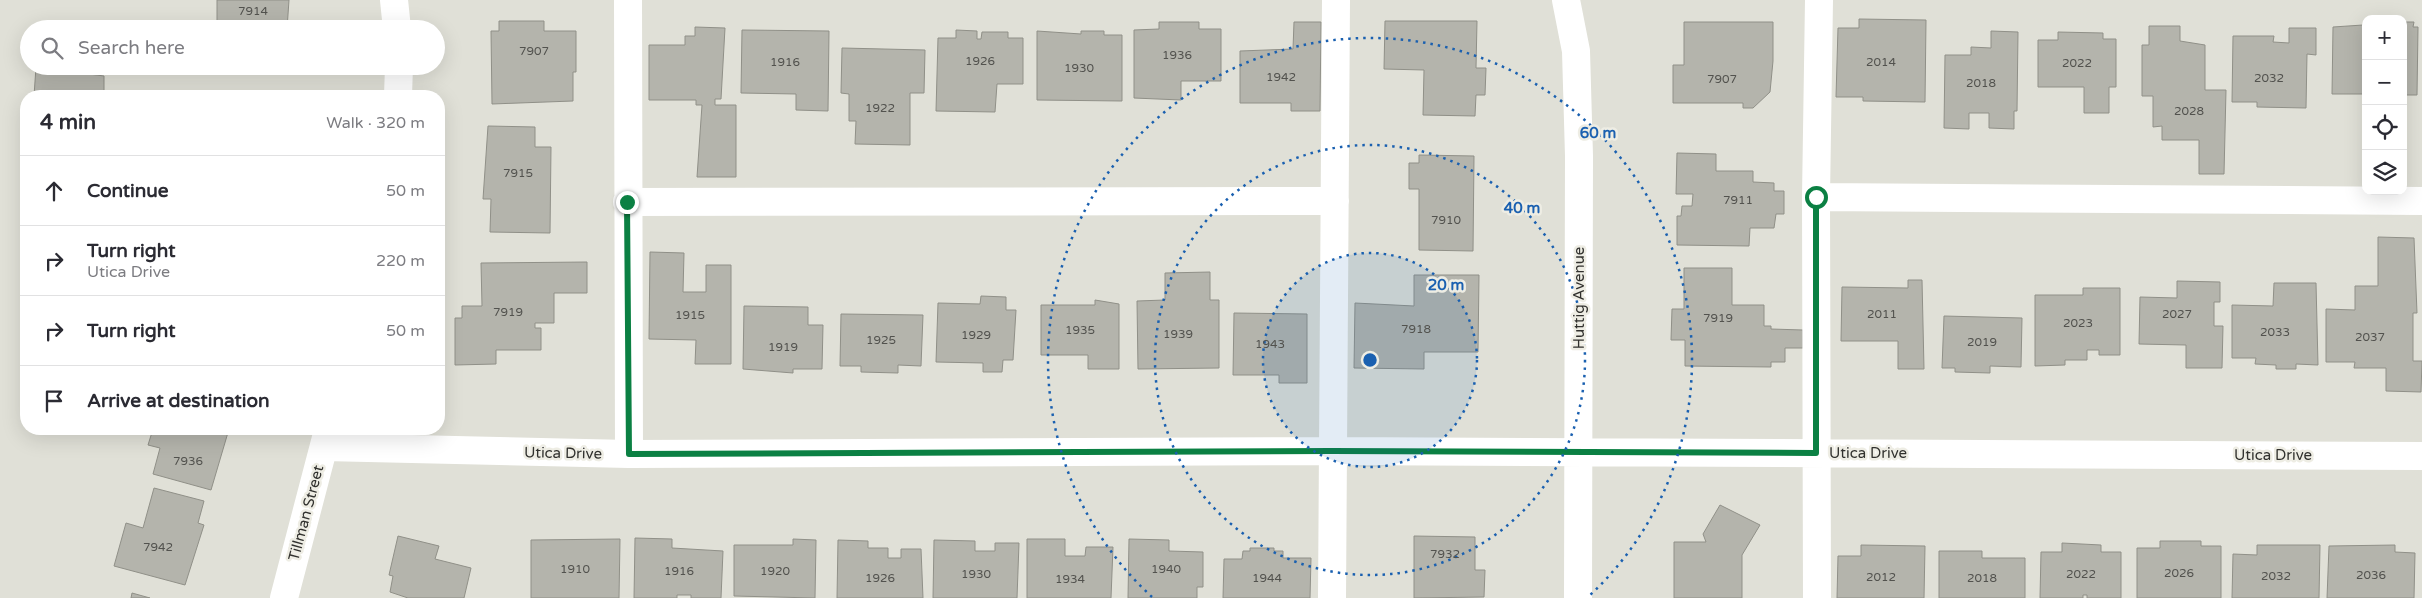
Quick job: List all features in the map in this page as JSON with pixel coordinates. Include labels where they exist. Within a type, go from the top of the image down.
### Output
[{"type":"street","points":[[394,0],[396,20]]},
{"type":"street","points":[[628,0],[629,454]]},
{"type":"street","points":[[1332,598],[1336,0]]},
{"type":"street","name":"Huttig Avenue","points":[[1566,0],[1576,51],[1579,156],[1578,598]]},
{"type":"street","points":[[1817,598],[1816,197],[1819,0]]},
{"type":"street","points":[[398,90],[399,75]]},
{"type":"street","points":[[1816,197],[2422,202]]},
{"type":"street","points":[[627,202],[1335,201]]},
{"type":"street","name":"Utica Drive","points":[[326,438],[629,454],[1332,451],[2422,456]]},
{"type":"street","name":"Tillman Street","points":[[284,598],[326,438]]},
{"type":"building","points":[[217,0],[289,0],[288,20],[217,20]]},
{"type":"building","points":[[1859,19],[1926,20],[1925,102],[1863,101],[1863,97],[1836,97],[1838,28],[1859,28]]},
{"type":"building","points":[[499,21],[544,21],[544,31],[576,31],[576,72],[573,72],[573,101],[492,104],[491,31],[499,31]]},
{"type":"building","points":[[1385,21],[1477,21],[1476,68],[1486,68],[1485,95],[1476,95],[1475,116],[1423,115],[1424,70],[1384,69]]},
{"type":"building","points":[[1159,22],[1199,22],[1199,29],[1221,29],[1221,81],[1181,81],[1181,100],[1134,98],[1134,30],[1159,29]]},
{"type":"building","points":[[1294,22],[1321,22],[1320,111],[1291,111],[1291,103],[1240,103],[1240,51],[1293,49]]},
{"type":"building","points":[[1684,22],[1773,22],[1773,61],[1770,92],[1753,108],[1743,108],[1743,103],[1673,103],[1673,65],[1684,65]]},
{"type":"building","points":[[2407,22],[2414,22],[2413,27],[2418,27],[2417,95],[2407,95]]},
{"type":"building","points":[[2362,25],[2362,94],[2332,94],[2333,27]]},
{"type":"building","points":[[2149,26],[2180,26],[2180,41],[2205,45],[2205,90],[2226,90],[2224,174],[2199,174],[2199,140],[2162,140],[2162,126],[2153,127],[2153,96],[2142,96],[2142,45],[2149,45]]},
{"type":"building","points":[[695,27],[725,28],[721,99],[715,99],[715,105],[736,105],[736,177],[697,177],[702,105],[696,105],[696,100],[649,100],[649,45],[685,45],[685,36],[695,36]]},
{"type":"building","points":[[2289,28],[2316,28],[2316,55],[2307,54],[2306,108],[2257,107],[2257,102],[2232,102],[2233,36],[2274,36],[2273,42],[2289,43]]},
{"type":"building","points":[[742,30],[829,31],[828,111],[796,110],[796,94],[741,93]]},
{"type":"building","points":[[956,30],[977,31],[977,39],[981,39],[982,32],[1008,32],[1008,38],[1023,38],[1023,84],[997,84],[995,112],[936,111],[938,38],[956,38]]},
{"type":"building","points":[[1037,31],[1081,34],[1081,31],[1104,31],[1104,35],[1122,35],[1122,101],[1037,100]]},
{"type":"building","points":[[1991,31],[2018,32],[2017,111],[2014,111],[2014,129],[1989,128],[1989,113],[1969,113],[1969,129],[1944,128],[1945,55],[1971,55],[1971,47],[1991,48]]},
{"type":"building","points":[[2058,32],[2103,33],[2103,39],[2116,39],[2116,87],[2109,87],[2109,113],[2084,113],[2084,87],[2038,87],[2038,40],[2058,40]]},
{"type":"building","points":[[842,48],[925,50],[924,93],[910,93],[910,145],[855,144],[856,121],[849,121],[849,94],[841,93]]},
{"type":"building","points":[[35,75],[104,76],[104,90],[34,90]]},
{"type":"building","points":[[488,126],[535,127],[535,147],[551,147],[550,233],[490,232],[491,199],[483,199]]},
{"type":"building","points":[[1677,153],[1716,154],[1716,171],[1753,171],[1753,182],[1774,183],[1774,191],[1784,191],[1784,214],[1776,214],[1774,228],[1750,228],[1749,246],[1677,245],[1677,216],[1681,216],[1682,206],[1692,206],[1693,194],[1676,194]]},
{"type":"building","points":[[1419,155],[1474,156],[1473,251],[1419,250],[1419,189],[1409,189],[1409,163],[1419,163]]},
{"type":"building","points":[[2378,237],[2414,238],[2417,313],[2413,313],[2413,361],[2422,361],[2421,392],[2386,391],[2386,368],[2354,368],[2355,362],[2326,362],[2326,309],[2355,310],[2355,286],[2378,286]]},
{"type":"building","points":[[650,252],[684,253],[683,292],[706,292],[706,265],[731,265],[731,364],[695,364],[696,340],[649,339]]},
{"type":"building","points":[[587,262],[587,293],[554,293],[554,323],[535,323],[535,328],[541,328],[541,350],[496,350],[496,364],[455,365],[455,318],[462,318],[462,306],[482,306],[481,263]]},
{"type":"building","points":[[1684,268],[1732,268],[1732,305],[1764,305],[1764,326],[1771,326],[1771,329],[1803,330],[1803,348],[1785,348],[1785,362],[1771,362],[1771,367],[1685,366],[1685,340],[1671,340],[1672,309],[1684,309]]},
{"type":"building","points":[[1210,272],[1210,300],[1219,300],[1219,368],[1138,369],[1137,301],[1165,300],[1165,273]]},
{"type":"building","points":[[1414,275],[1479,275],[1478,352],[1424,352],[1424,369],[1354,368],[1355,303],[1414,306]]},
{"type":"building","points":[[1908,280],[1922,280],[1924,369],[1898,369],[1898,341],[1841,341],[1842,287],[1908,288]]},
{"type":"building","points":[[2177,281],[2220,282],[2220,302],[2214,302],[2214,326],[2223,326],[2222,368],[2186,368],[2186,345],[2139,344],[2140,297],[2177,298]]},
{"type":"building","points":[[2274,283],[2316,283],[2318,365],[2296,364],[2296,369],[2276,369],[2276,365],[2255,364],[2256,358],[2232,358],[2232,305],[2273,306]]},
{"type":"building","points":[[2083,288],[2120,288],[2120,355],[2099,355],[2099,350],[2087,350],[2087,360],[2065,360],[2065,365],[2035,366],[2035,295],[2083,295]]},
{"type":"building","points":[[981,296],[1006,297],[1006,310],[1016,310],[1013,360],[1003,360],[1002,372],[983,372],[983,363],[936,362],[938,303],[980,304]]},
{"type":"building","points":[[1095,300],[1119,304],[1119,369],[1088,369],[1088,355],[1041,355],[1041,305],[1095,305]]},
{"type":"building","points":[[744,306],[808,307],[808,325],[823,325],[822,369],[793,369],[793,373],[743,369]]},
{"type":"building","points":[[1234,313],[1307,314],[1307,383],[1279,383],[1279,375],[1233,375]]},
{"type":"building","points":[[841,314],[923,315],[921,366],[898,365],[898,373],[861,372],[861,366],[840,366]]},
{"type":"building","points":[[1944,316],[2022,318],[2021,367],[1990,366],[1990,373],[1955,372],[1955,368],[1942,368]]},
{"type":"building","points":[[151,435],[227,435],[211,490],[153,474],[160,448],[148,445]]},
{"type":"building","points":[[154,488],[204,501],[198,523],[204,525],[185,585],[114,566],[126,523],[143,528]]},
{"type":"building","points":[[1720,505],[1760,525],[1742,555],[1742,598],[1674,598],[1674,542],[1706,542],[1703,534]]},
{"type":"building","points":[[398,536],[439,546],[435,559],[471,568],[464,598],[408,598],[390,592],[393,576],[389,575]]},
{"type":"building","points":[[1414,536],[1475,537],[1475,570],[1485,570],[1484,597],[1414,598]]},
{"type":"building","points":[[635,538],[672,539],[672,548],[723,551],[721,598],[691,598],[691,595],[677,595],[677,598],[634,598]]},
{"type":"building","points":[[620,539],[619,598],[531,598],[531,540]]},
{"type":"building","points":[[793,539],[816,540],[815,598],[734,596],[734,545],[793,545]]},
{"type":"building","points":[[1027,539],[1065,539],[1065,556],[1085,556],[1086,547],[1113,547],[1111,598],[1027,598]]},
{"type":"building","points":[[1129,539],[1169,540],[1169,551],[1203,552],[1203,587],[1197,587],[1197,598],[1128,598]]},
{"type":"building","points":[[838,540],[868,541],[868,548],[888,548],[888,558],[901,558],[901,549],[921,549],[923,598],[837,598]]},
{"type":"building","points":[[934,540],[975,541],[975,551],[995,551],[995,543],[1019,543],[1017,598],[933,598]]},
{"type":"building","points":[[2160,541],[2201,541],[2201,546],[2221,546],[2221,598],[2137,598],[2137,548],[2160,548]]},
{"type":"building","points":[[2062,543],[2101,545],[2101,552],[2121,552],[2121,598],[2087,598],[2087,595],[2083,595],[2083,598],[2040,598],[2041,552],[2062,552]]},
{"type":"building","points":[[1861,545],[1925,546],[1924,598],[1837,598],[1838,556],[1861,556]]},
{"type":"building","points":[[2257,545],[2320,545],[2319,598],[2232,598],[2233,554],[2257,555]]},
{"type":"building","points":[[2395,545],[2395,552],[2415,553],[2414,598],[2327,598],[2329,546]]},
{"type":"building","points":[[1250,548],[1274,548],[1274,551],[1283,551],[1283,558],[1311,558],[1310,598],[1223,598],[1224,559],[1242,559],[1243,551],[1250,551]]},
{"type":"building","points":[[1939,551],[1982,551],[1982,558],[2025,558],[2025,598],[1939,598]]},
{"type":"building","points":[[132,593],[150,598],[131,598]]},
{"type":"route","points":[[627,202],[629,454],[1332,451],[1816,453],[1816,197]]}]
